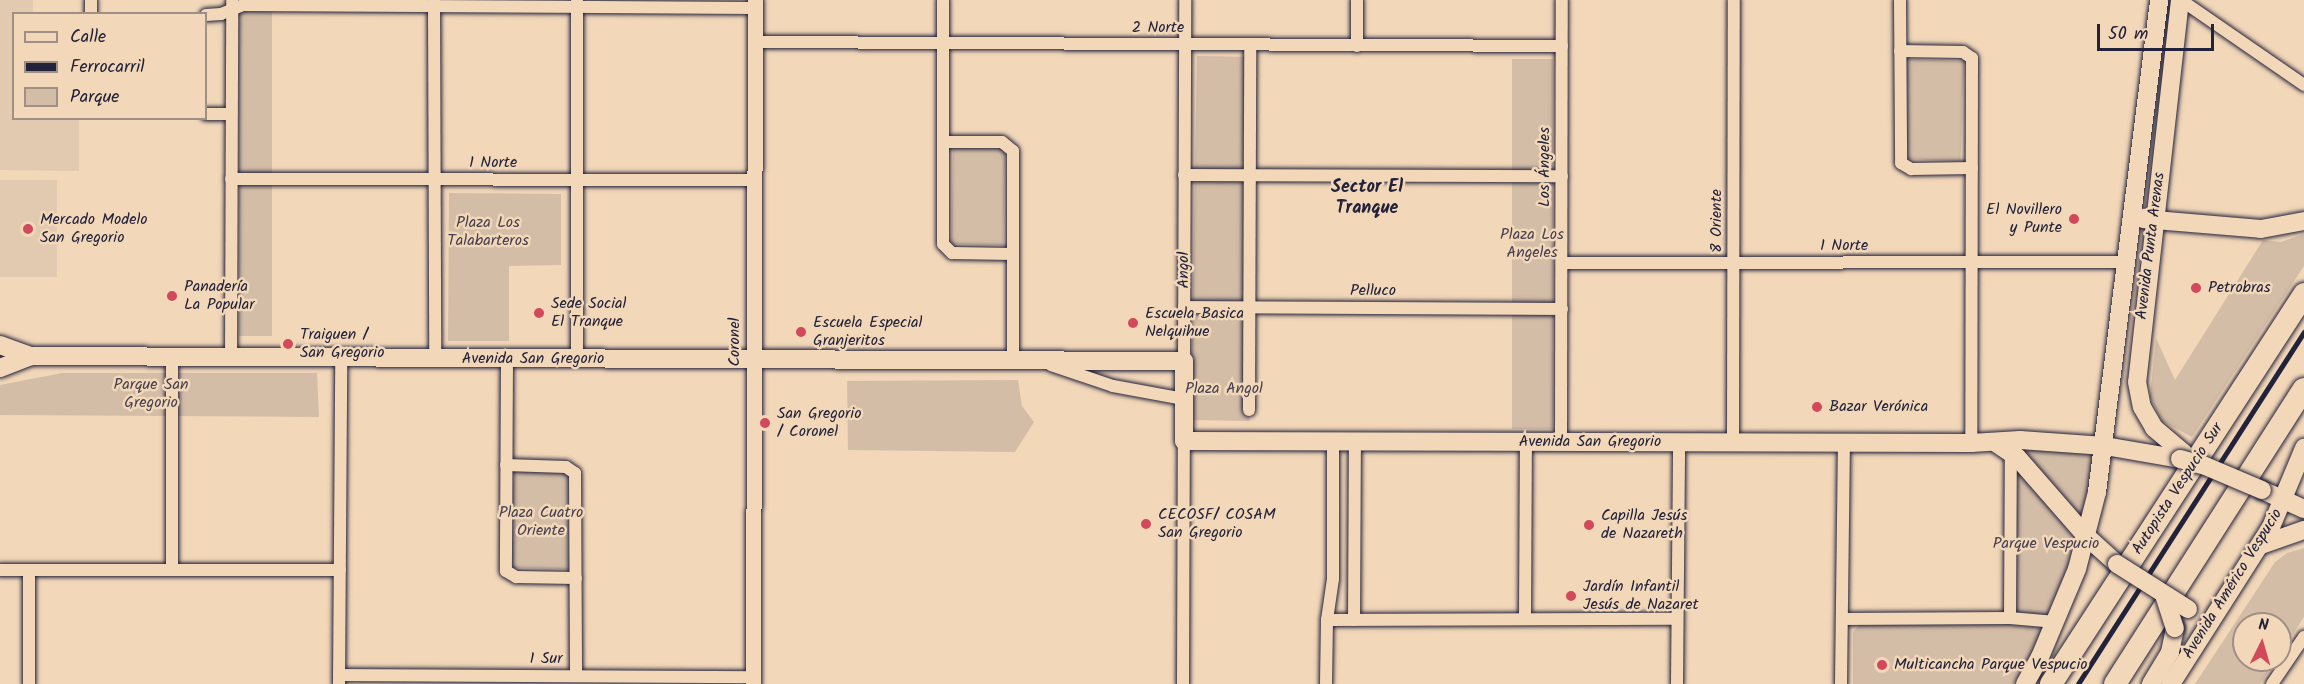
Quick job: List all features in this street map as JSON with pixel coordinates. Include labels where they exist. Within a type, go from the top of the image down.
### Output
[{"type":"highway","name":"Autopista Vespucio Sur","points":[[2051,684],[2304,294]]},
{"type":"highway","points":[[2115,684],[2304,389]]},
{"type":"main road","name":"Avenida Punta Arenas","points":[[2105,446],[2159,0]]},
{"type":"main road","name":"Avenida Punta Arenas","points":[[2180,0],[2137,382],[2142,407],[2154,428],[2182,456],[2304,509]]},
{"type":"main road","points":[[2130,232],[2140,221],[2155,217],[2261,229],[2304,221]]},
{"type":"main road","name":"Avenida San Gregorio","points":[[0,345],[31,356],[231,359],[1184,361]]},
{"type":"main road","name":"Avenida San Gregorio","points":[[0,368],[31,356]]},
{"type":"main road","name":"Angol","points":[[1184,361],[1184,441]]},
{"type":"main road","name":"Avenida San Gregorio","points":[[1184,441],[1971,443],[2003,447],[2028,440],[2105,446],[2182,456]]},
{"type":"main road","points":[[2025,684],[2056,622],[2086,536],[2105,446]]},
{"type":"main road","points":[[2003,447],[2086,536],[2117,564],[2164,596],[2188,609],[2220,608]]},
{"type":"main road","name":"Avenida Américo Vespucio","points":[[2171,684],[2261,545],[2284,500],[2304,448]]},
{"type":"main road","points":[[2261,545],[2304,530]]},
{"type":"main road","points":[[2151,684],[2170,652],[2175,628],[2164,596]]},
{"type":"street","points":[[943,0],[944,247],[952,254],[1013,254]]},
{"type":"street","name":"Angol","points":[[1184,361],[1185,0]]},
{"type":"street","points":[[1357,0],[1357,46]]},
{"type":"street","name":"Los Ángeles","points":[[1561,442],[1562,0]]},
{"type":"street","name":"8 Oriente","points":[[1733,443],[1734,0]]},
{"type":"street","points":[[1900,0],[1901,163],[1907,168],[1972,168]]},
{"type":"street","points":[[2180,0],[2304,85]]},
{"type":"street","points":[[434,3],[435,359]]},
{"type":"street","points":[[577,4],[577,359]]},
{"type":"street","points":[[207,15],[232,5],[755,4]]},
{"type":"street","name":"Coronel","points":[[753,680],[755,4]]},
{"type":"street","points":[[231,359],[232,5]]},
{"type":"street","name":"2 Norte","points":[[755,42],[1562,46]]},
{"type":"street","points":[[1249,410],[1250,45]]},
{"type":"street","points":[[1900,51],[1970,54],[1971,443]]},
{"type":"street","points":[[207,114],[231,114]]},
{"type":"street","points":[[943,142],[1002,142],[1012,148],[1013,360]]},
{"type":"street","points":[[1184,175],[1562,176]]},
{"type":"street","name":"1 Norte","points":[[231,179],[754,180]]},
{"type":"street","name":"1 Norte","points":[[1562,263],[2127,262]]},
{"type":"street","name":"Pelluco","points":[[1184,307],[1562,309]]},
{"type":"street","points":[[172,358],[172,570]]},
{"type":"street","points":[[339,680],[341,359]]},
{"type":"street","points":[[507,359],[506,571],[516,577],[576,578]]},
{"type":"street","name":"Avenida San Gregorio","points":[[1035,360],[1113,386],[1184,399]]},
{"type":"street","points":[[1113,386],[1114,360]]},
{"type":"street","name":"Angol","points":[[1183,684],[1184,441]]},
{"type":"street","points":[[1326,684],[1327,620],[1333,579],[1333,441]]},
{"type":"street","points":[[1354,620],[1355,441]]},
{"type":"street","points":[[1525,619],[1526,442]]},
{"type":"street","points":[[1677,684],[1679,442]]},
{"type":"street","points":[[1841,684],[1844,443]]},
{"type":"street","points":[[2003,447],[2010,618]]},
{"type":"street","points":[[506,465],[573,470],[576,676]]},
{"type":"street","points":[[0,570],[340,570]]},
{"type":"street","points":[[29,570],[29,684]]},
{"type":"street","points":[[1842,619],[2010,618],[2056,622]]},
{"type":"street","points":[[1327,620],[1677,619]]},
{"type":"street","points":[[2272,684],[2304,637]]},
{"type":"street","name":"1 Sur","points":[[339,680],[505,680],[576,676],[753,680]]},
{"type":"shaded area","points":[[0,0],[33,0],[33,12],[12,12],[12,120],[79,120],[79,171],[0,170]]},
{"type":"shaded area","name":"Mercado Modelo San Gregorio","points":[[0,180],[57,180],[57,277],[0,277]]},
{"type":"green space","points":[[239,0],[272,0],[272,336],[239,336]]},
{"type":"green space","name":"Plaza Angol","points":[[1197,56],[1256,57],[1250,421],[1191,420]]},
{"type":"green space","name":"Plaza Los Angeles","points":[[1512,59],[1553,59],[1553,429],[1512,429]]},
{"type":"green space","points":[[1906,59],[1964,61],[1960,161],[1903,159]]},
{"type":"green space","points":[[953,148],[1005,149],[1003,245],[951,244]]},
{"type":"green space","name":"Plaza Los Talabarteros","points":[[449,193],[561,194],[561,265],[509,266],[509,341],[448,341]]},
{"type":"green space","points":[[2304,234],[2304,266],[2192,437],[2162,421],[2150,397],[2156,338],[2175,380],[2263,240],[2281,242]]},
{"type":"green space","name":"Parque San Gregorio","points":[[62,373],[317,373],[319,417],[0,415],[0,385]]},
{"type":"green space","points":[[1018,380],[1022,406],[1034,422],[1015,452],[848,450],[847,381]]},
{"type":"green space","name":"Parque Vespucio","points":[[2019,448],[2093,454],[2096,461],[2082,519]]},
{"type":"green space","name":"Plaza Cuatro Oriente","points":[[514,469],[565,470],[570,477],[570,569],[510,568]]},
{"type":"green space","name":"Parque Vespucio","points":[[2018,469],[2075,533],[2077,545],[2050,619],[2015,616]]},
{"type":"green space","points":[[2304,548],[2304,617],[2292,636],[2292,612],[2242,612],[2275,562],[2287,553]]},
{"type":"green space","points":[[2015,624],[2037,626],[2043,634],[2014,684],[1853,684],[1853,632],[1859,625]]},
{"type":"green space","points":[[2232,628],[2232,672],[2268,672],[2260,684],[2195,684]]},
{"type":"railway","points":[[2078,684],[2304,332]]},
{"type":"place","name":"El Novillero y Punte","points":[[2074,219]]},
{"type":"place","name":"Mercado Modelo San Gregorio","points":[[28,229]]},
{"type":"place","name":"Petrobras","points":[[2196,288]]},
{"type":"place","name":"Panadería La Popular","points":[[172,296]]},
{"type":"place","name":"Sede Social El Tranque","points":[[539,313]]},
{"type":"place","name":"Escuela Basica Nelquihue","points":[[1133,323]]},
{"type":"place","name":"Escuela Especial Granjeritos","points":[[801,332]]},
{"type":"place","name":"Traiguen / San Gregorio","points":[[288,344]]},
{"type":"place","name":"Bazar Verónica","points":[[1817,407]]},
{"type":"place","name":"San Gregorio / Coronel","points":[[765,423]]},
{"type":"place","name":"CECOSF/ COSAM San Gregorio","points":[[1146,524]]},
{"type":"place","name":"Capilla Jesús de Nazareth","points":[[1589,525]]},
{"type":"place","name":"Jardín Infantil Jesús de Nazaret","points":[[1571,596]]},
{"type":"place","name":"Multicancha Parque Vespucio","points":[[1882,665]]},
{"type":"district","name":"Sector El Tranque","points":[[1367,199]]}]
